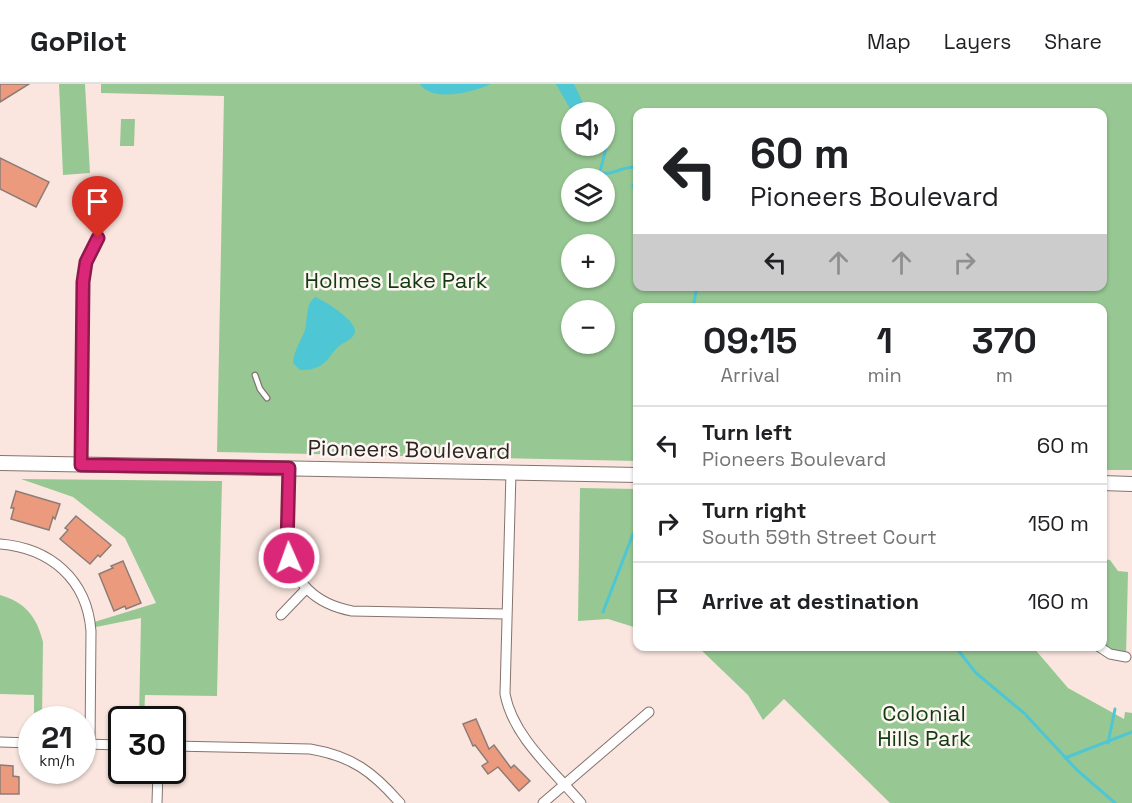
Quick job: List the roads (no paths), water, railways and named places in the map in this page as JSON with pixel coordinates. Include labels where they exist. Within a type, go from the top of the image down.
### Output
[{"type":"main road","name":"Pioneers Boulevard","points":[[0,463],[633,475]]},
{"type":"main road","points":[[1107,483],[1132,484]]},
{"type":"street","points":[[81,465],[83,282],[86,262],[98,238]]},
{"type":"street","points":[[289,468],[287,546],[294,572],[306,590],[326,604],[351,611],[506,614]]},
{"type":"street","points":[[511,472],[505,694],[508,708],[521,733],[581,803]]},
{"type":"street","points":[[0,544],[27,549],[50,559],[64,570],[83,599],[90,618],[92,637],[88,706]]},
{"type":"street","points":[[281,615],[306,590]]},
{"type":"street","points":[[1106,651],[1126,657]]},
{"type":"street","points":[[543,803],[649,711]]},
{"type":"street","points":[[0,742],[18,743]]},
{"type":"street","points":[[186,746],[325,751],[356,763],[371,772],[400,803]]},
{"type":"street","points":[[157,803],[158,784]]},
{"type":"lane","points":[[255,375],[267,398]]},
{"type":"water","points":[[420,84],[491,84],[464,93],[443,94],[426,90]]},
{"type":"water","points":[[556,84],[574,84],[583,102],[566,102]]},
{"type":"water","points":[[315,297],[346,317],[355,332],[323,364],[312,369],[300,370],[293,363],[294,358],[305,330],[308,308]]},
{"type":"waterway","points":[[604,156],[600,172],[609,173],[633,167]]},
{"type":"waterway","points":[[694,303],[696,291]]},
{"type":"waterway","points":[[603,612],[633,534]]},
{"type":"waterway","points":[[959,651],[976,673],[1024,713],[1077,770],[1115,803]]},
{"type":"waterway","points":[[1108,743],[1115,709]]},
{"type":"waterway","points":[[1065,758],[1132,732]]},
{"type":"park label","name":"Holmes Lake Park","points":[[396,280]]},
{"type":"park label","name":"Colonial Hills Park","points":[[924,726]]}]
